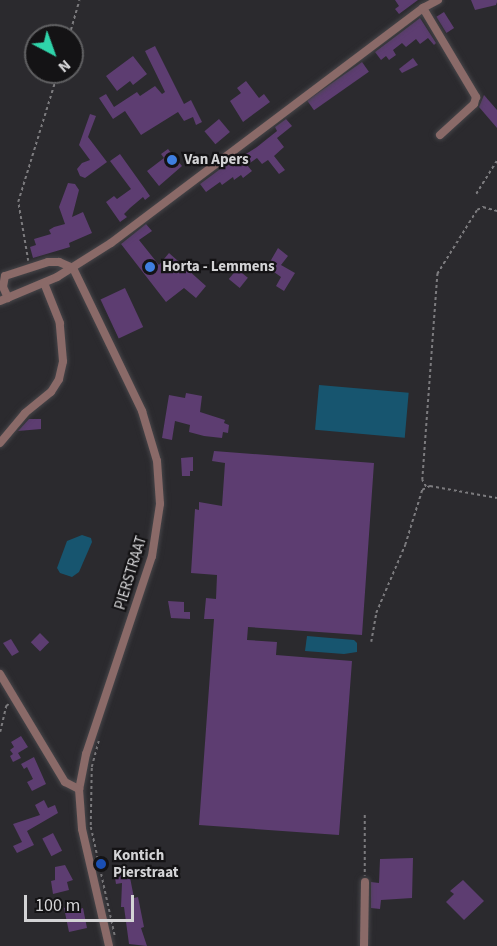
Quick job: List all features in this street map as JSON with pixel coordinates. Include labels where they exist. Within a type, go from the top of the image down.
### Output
[{"type":"street","points":[[73,268],[59,262],[48,262],[5,276],[4,300],[73,268],[130,229],[423,8],[438,0]]},
{"type":"street","points":[[423,8],[476,97],[474,104],[440,135]]},
{"type":"street","name":"PIERSTRAAT","points":[[73,268],[142,411],[157,461],[160,504],[153,556],[86,753],[79,789],[82,829],[109,946]]},
{"type":"street","points":[[0,443],[25,413],[51,392],[59,379],[63,361],[60,323],[44,283]]},
{"type":"street","points":[[0,674],[64,782],[79,789]]},
{"type":"street","points":[[364,946],[365,882]]},
{"type":"path","points":[[72,24],[78,0]]},
{"type":"path","points":[[29,268],[18,202],[54,84]]},
{"type":"path","points":[[476,194],[497,161]]},
{"type":"path","points":[[426,487],[422,480],[437,274],[477,210],[483,207],[497,211]]},
{"type":"path","points":[[371,642],[376,613],[405,545],[420,496],[426,487],[497,498]]},
{"type":"path","points":[[0,732],[6,706],[15,699]]},
{"type":"path","points":[[365,815],[365,866]]},
{"type":"water","points":[[319,385],[409,393],[405,438],[315,430]]},
{"type":"water","points":[[82,535],[91,538],[92,542],[79,572],[72,577],[60,573],[57,568],[67,541]]},
{"type":"water","points":[[307,636],[354,640],[357,643],[357,652],[344,654],[305,651]]},
{"type":"building","points":[[395,0],[418,0],[399,14],[395,9],[399,6]]},
{"type":"building","points":[[471,0],[497,0],[497,2],[496,5],[475,10]]},
{"type":"building","points":[[444,12],[454,28],[446,33],[436,17]]},
{"type":"building","points":[[420,18],[436,43],[434,45],[428,38],[420,44],[416,39],[406,47],[402,43],[393,50],[396,55],[389,60],[386,56],[381,60],[375,52]]},
{"type":"building","points":[[155,46],[184,104],[191,100],[202,122],[196,125],[193,117],[184,121],[178,112],[141,135],[125,111],[113,119],[99,98],[106,94],[114,107],[137,92],[140,96],[155,86],[162,94],[165,92],[145,51]]},
{"type":"building","points":[[133,56],[147,74],[133,85],[130,81],[117,91],[106,76]]},
{"type":"building","points":[[413,58],[418,65],[402,73],[399,69]]},
{"type":"building","points":[[362,62],[369,72],[314,110],[307,100]]},
{"type":"building","points":[[246,81],[259,98],[264,94],[270,102],[243,122],[230,101],[241,93],[237,88]]},
{"type":"building","points":[[484,95],[497,110],[497,128],[479,107]]},
{"type":"building","points":[[90,114],[96,116],[88,137],[107,162],[85,178],[80,176],[77,169],[82,163],[90,160],[79,145]]},
{"type":"building","points":[[219,119],[230,132],[215,144],[204,131]]},
{"type":"building","points":[[286,119],[292,126],[277,138],[284,147],[274,156],[285,170],[279,174],[268,160],[262,164],[257,158],[247,165],[252,171],[243,178],[241,175],[234,180],[233,177],[222,185],[220,182],[206,192],[200,184],[239,155],[241,157],[257,147],[277,131],[275,127]]},
{"type":"building","points":[[168,149],[182,166],[159,186],[147,171],[164,158],[161,154]]},
{"type":"building","points":[[120,154],[150,196],[145,200],[143,197],[130,208],[124,214],[127,217],[120,222],[106,202],[114,196],[117,199],[131,189],[110,161]]},
{"type":"building","points":[[68,183],[75,184],[79,190],[72,217],[83,212],[92,233],[69,243],[70,247],[33,258],[30,247],[36,245],[34,239],[51,234],[49,230],[65,224],[59,207]]},
{"type":"building","points":[[146,224],[152,231],[139,240],[159,265],[169,253],[206,286],[196,298],[184,288],[166,302],[121,244]]},
{"type":"building","points":[[278,248],[288,256],[281,265],[295,273],[284,291],[276,286],[281,277],[267,267]]},
{"type":"building","points":[[237,269],[248,278],[240,288],[229,279]]},
{"type":"building","points":[[125,288],[143,327],[119,338],[101,299]]},
{"type":"building","points":[[186,393],[202,396],[200,412],[225,420],[224,423],[229,425],[228,433],[223,432],[222,438],[204,436],[189,432],[190,425],[175,421],[172,440],[162,438],[169,395],[185,398]]},
{"type":"building","points":[[29,419],[41,419],[41,429],[18,431]]},
{"type":"building","points":[[214,451],[374,463],[362,635],[248,627],[247,640],[277,642],[276,655],[352,661],[339,835],[199,825],[214,619],[204,619],[206,598],[216,599],[217,575],[191,573],[195,509],[199,510],[199,502],[222,506],[225,463],[212,461]]},
{"type":"building","points":[[193,457],[193,471],[190,471],[190,476],[182,476],[181,458]]},
{"type":"building","points":[[168,601],[184,602],[184,612],[190,612],[190,619],[171,618]]},
{"type":"building","points":[[40,633],[49,642],[40,651],[31,642]]},
{"type":"building","points":[[11,639],[19,652],[12,656],[3,643]]},
{"type":"building","points":[[21,736],[28,747],[18,753],[21,758],[13,762],[10,756],[13,754],[10,750],[14,747],[11,742]]},
{"type":"building","points":[[34,757],[46,784],[32,791],[27,782],[33,779],[27,767],[24,769],[21,764]]},
{"type":"building","points":[[44,800],[48,808],[55,805],[58,813],[27,831],[34,845],[17,853],[13,846],[22,842],[13,824],[40,815],[35,805]]},
{"type":"building","points":[[53,833],[62,851],[51,856],[42,838]]},
{"type":"building","points":[[413,858],[412,898],[381,900],[380,909],[371,908],[371,882],[379,883],[380,859]]},
{"type":"building","points":[[65,865],[73,880],[67,882],[69,890],[53,894],[51,881],[55,880],[55,867]]},
{"type":"building","points":[[128,867],[134,898],[138,897],[144,927],[141,928],[147,946],[129,944],[124,907],[121,907],[122,883],[116,884],[115,878],[120,877],[118,869]]},
{"type":"building","points":[[463,880],[484,901],[464,920],[446,902],[454,894],[450,891]]},
{"type":"building","points":[[79,905],[80,909],[83,908],[87,928],[69,932],[64,908]]},
{"type":"place","name":"Van Apers","points":[[172,160]]},
{"type":"place","name":"Horta - Lemmens","points":[[150,267]]},
{"type":"place","name":"Kontich Pierstraat","points":[[101,864]]}]
